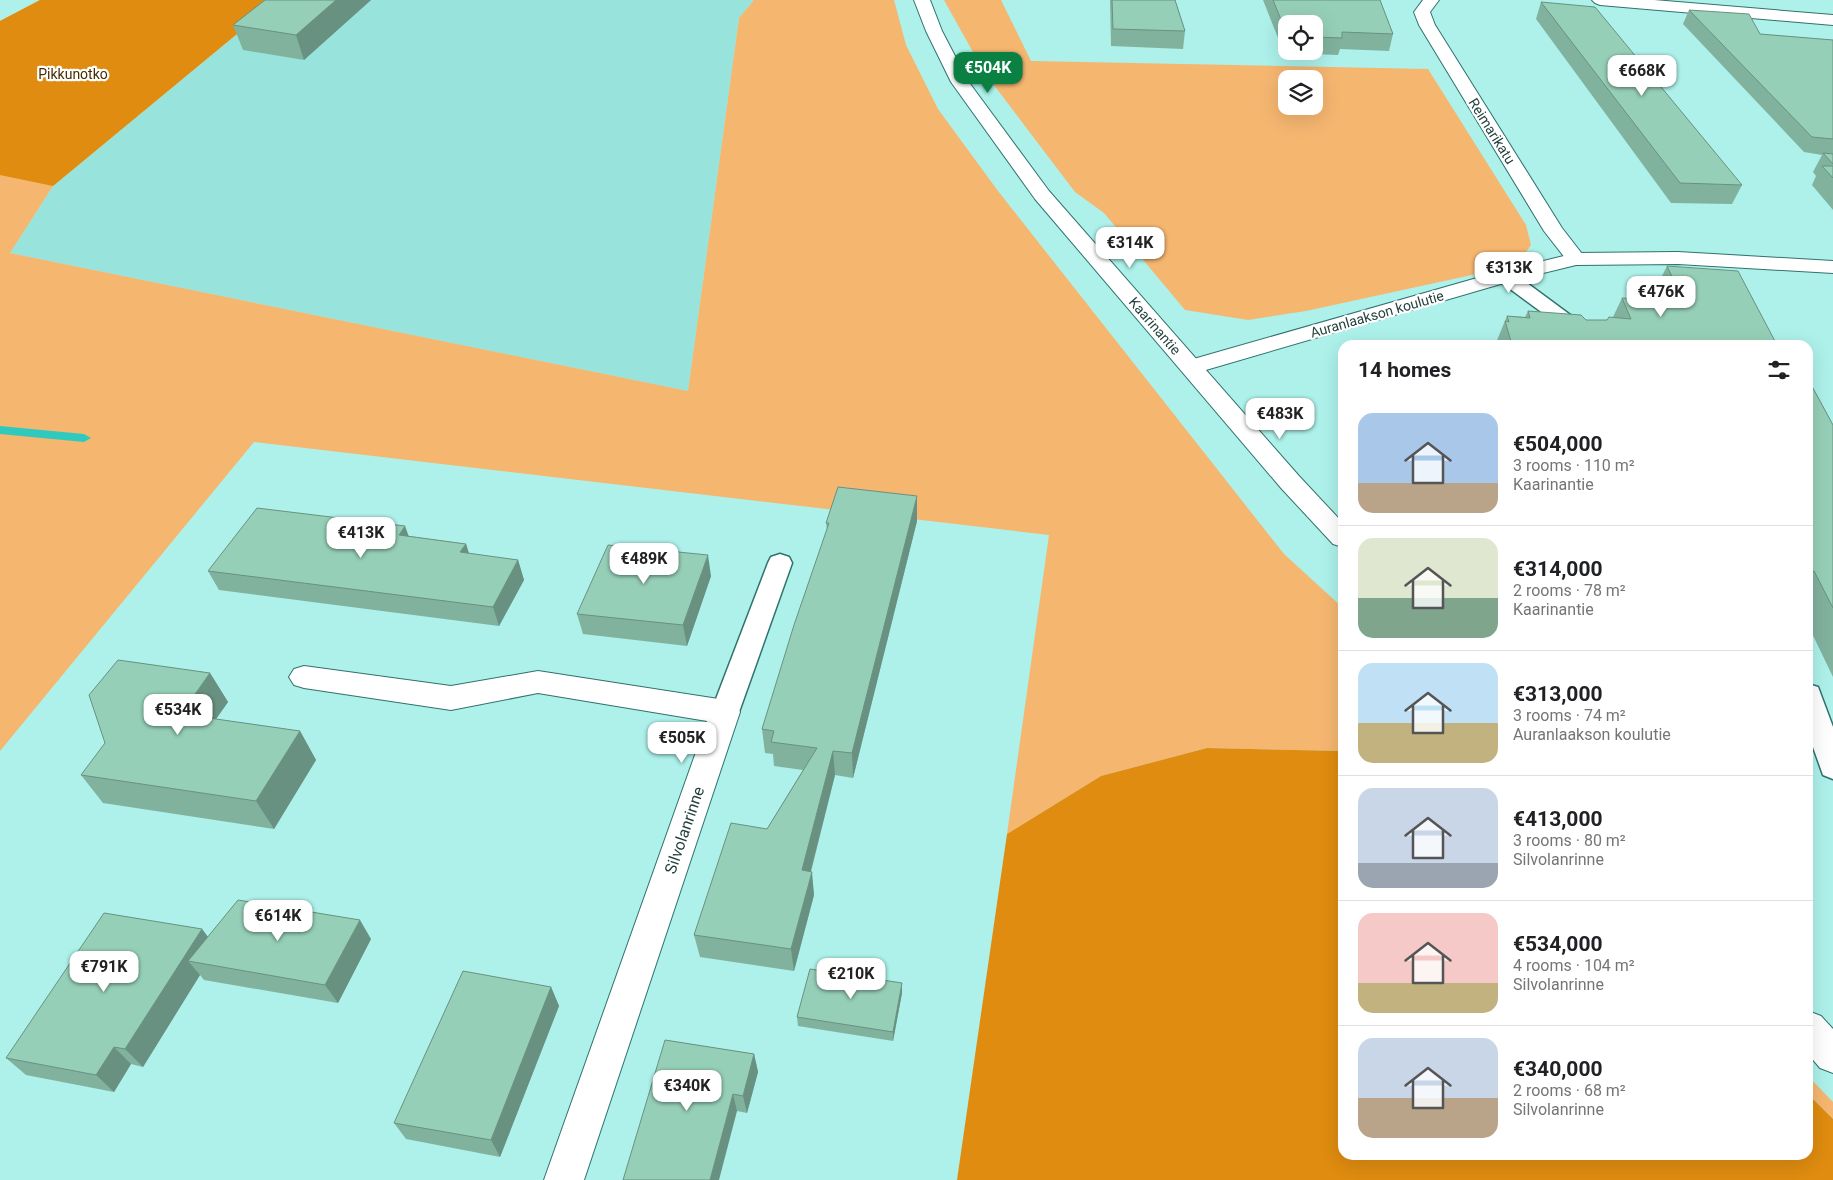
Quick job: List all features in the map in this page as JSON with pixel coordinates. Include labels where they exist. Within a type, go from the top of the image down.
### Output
[{"type":"street","name":"Kaarinantie","points":[[922,0],[934,31],[960,82],[998,137],[1042,195],[1290,482],[1338,534]]},
{"type":"street","name":"Reimarikatu","points":[[1431,0],[1422,12],[1427,25],[1554,231],[1576,259]]},
{"type":"street","points":[[1600,0],[1833,20]]},
{"type":"street","name":"Auranlaakson koulutie","points":[[1191,367],[1505,276],[1576,259],[1678,258],[1833,267]]},
{"type":"street","points":[[304,677],[451,698],[538,682],[725,712]]},
{"type":"street","name":"Silvolanrinne","points":[[564,1180],[725,712]]},
{"type":"street","points":[[1813,1033],[1833,1055]]},
{"type":"lane","points":[[1505,276],[1566,321],[1581,340]]},
{"type":"lane","points":[[725,712],[780,562]]},
{"type":"lane","points":[[1813,709],[1833,767]]},
{"type":"shaded area","points":[[278,0],[754,0],[739,18],[688,391],[10,253],[53,186]]},
{"type":"green space","points":[[40,0],[278,0],[53,186],[10,253],[688,391],[739,18],[754,0],[894,0],[906,45],[938,109],[998,191],[1284,554],[1338,603],[1338,751],[1207,748],[1101,776],[1007,834],[1049,535],[254,442],[0,751],[0,21]]},
{"type":"green space","name":"Pikkunotko","points":[[40,0],[278,0],[53,186],[0,175],[0,21]]},
{"type":"green space","points":[[944,0],[1001,0],[1031,61],[1428,69],[1526,225],[1531,245],[1522,258],[1504,268],[1306,311],[1248,320],[1185,310],[1104,213],[1075,192],[984,72]]},
{"type":"green space","points":[[1207,748],[1338,751],[1338,1160],[1813,1160],[1813,1099],[1833,1119],[1833,1180],[957,1180],[1007,834],[1101,776]]},
{"type":"green space","points":[[1813,1081],[1833,1102],[1833,1119],[1813,1099]]},
{"type":"building","points":[[265,0],[336,0],[296,35],[233,25]]},
{"type":"building","points":[[1112,0],[1175,0],[1185,31],[1113,29]]},
{"type":"building","points":[[1273,0],[1380,0],[1393,34],[1342,32],[1342,38],[1323,37],[1323,15],[1279,15]]},
{"type":"building","points":[[1541,2],[1595,7],[1742,185],[1680,183]]},
{"type":"building","points":[[1689,10],[1749,14],[1760,34],[1833,40],[1833,139],[1812,137]]},
{"type":"building","points":[[1823,153],[1833,154],[1833,164]]},
{"type":"building","points":[[1822,166],[1833,166],[1833,178]]},
{"type":"building","points":[[1667,266],[1738,271],[1774,340],[1511,340],[1505,321],[1509,322],[1507,316],[1530,318],[1528,311],[1581,315],[1586,320],[1607,320],[1609,317],[1631,319],[1622,298],[1684,302]]},
{"type":"building","points":[[1813,388],[1833,425],[1833,608],[1814,571]]},
{"type":"building","points":[[838,487],[917,496],[852,753],[833,751],[802,870],[812,872],[791,949],[694,935],[731,823],[767,829],[817,748],[771,742],[774,731],[762,729],[794,625],[829,523],[826,523]]},
{"type":"building","points":[[257,508],[405,526],[399,535],[466,544],[460,552],[518,560],[493,607],[208,571]]},
{"type":"building","points":[[608,545],[708,555],[683,625],[577,614]]},
{"type":"building","points":[[118,660],[210,673],[181,714],[300,731],[256,801],[81,775],[105,743],[89,695]]},
{"type":"building","points":[[238,900],[360,920],[325,985],[188,961]]},
{"type":"building","points":[[104,913],[202,929],[125,1049],[114,1047],[96,1075],[6,1058]]},
{"type":"building","points":[[810,969],[902,983],[893,1032],[797,1017]]},
{"type":"building","points":[[463,971],[551,987],[491,1140],[394,1123]]},
{"type":"building","points":[[665,1040],[754,1054],[743,1096],[733,1094],[710,1180],[623,1180]]},
{"type":"waterway","name":"Pikkunotko","points":[[0,430],[84,438]]}]
